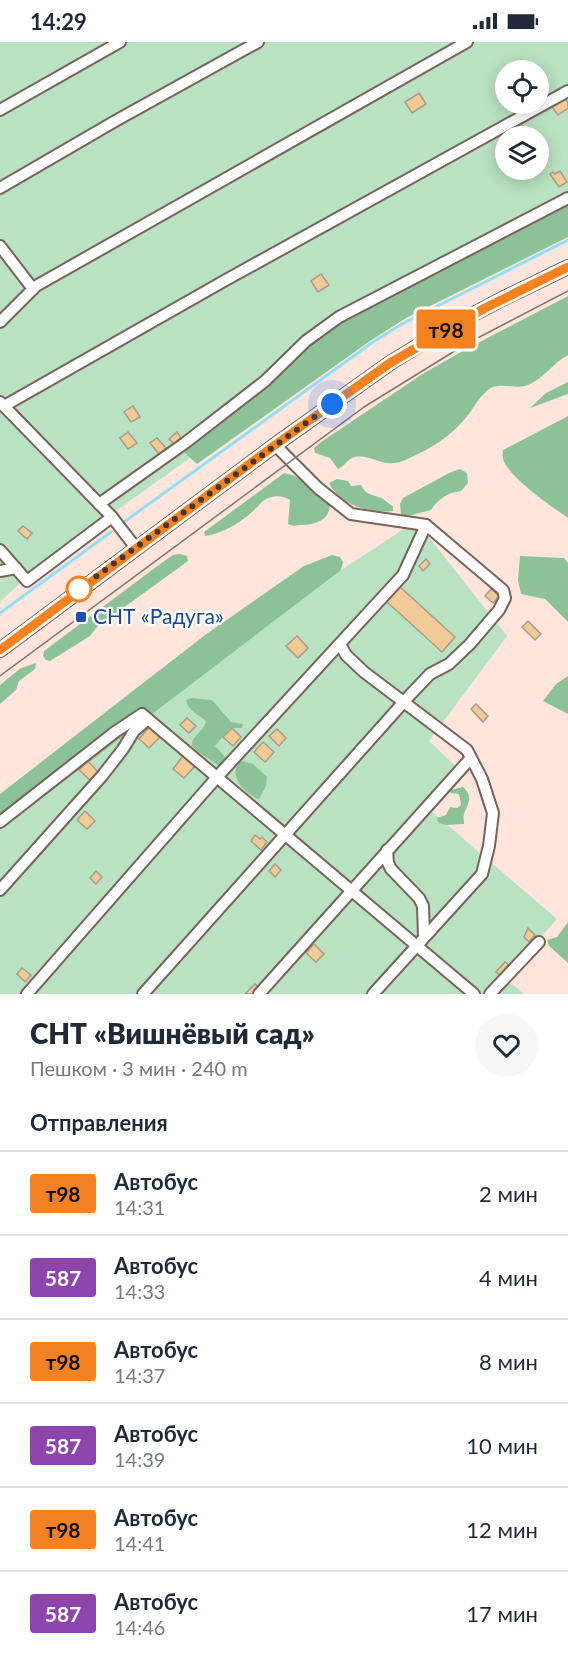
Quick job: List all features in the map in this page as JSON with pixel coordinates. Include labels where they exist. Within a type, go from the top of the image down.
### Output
[{"type":"main road","points":[[0,650],[275,445],[390,363],[485,308],[568,267]]},
{"type":"street","points":[[0,110],[120,42]]},
{"type":"street","points":[[0,188],[258,42]]},
{"type":"street","points":[[0,322],[33,289],[467,42]]},
{"type":"street","points":[[136,548],[99,504],[2,404],[568,91]]},
{"type":"street","points":[[99,504],[265,381],[306,342],[339,317],[568,198]]},
{"type":"street","points":[[0,246],[33,289]]},
{"type":"street","points":[[143,994],[430,674],[449,664],[470,644],[499,610],[505,598],[503,590],[426,525],[351,514],[318,488],[275,445]]},
{"type":"street","points":[[0,550],[27,581],[112,518]]},
{"type":"street","points":[[27,994],[218,776],[403,574],[426,525]]},
{"type":"street","points":[[0,571],[16,568]]},
{"type":"street","points":[[340,644],[346,655],[358,667],[454,741],[464,746],[482,779],[493,810],[489,846],[482,874],[373,994]]},
{"type":"street","points":[[0,822],[115,732],[142,714],[350,890],[420,940],[474,994]]},
{"type":"street","points":[[0,890],[102,776],[134,731],[148,719]]},
{"type":"street","points":[[259,994],[470,759]]},
{"type":"street","points":[[387,850],[391,869],[423,906],[420,940]]},
{"type":"street","points":[[490,994],[539,942]]},
{"type":"green space","points":[[0,42],[568,42],[568,228],[365,333],[36,568],[0,602]]},
{"type":"green space","points":[[568,202],[568,237],[406,318],[197,464],[185,453],[186,446],[343,318]]},
{"type":"green space","points":[[568,296],[568,355],[528,385],[492,387],[445,438],[396,463],[356,457],[338,469],[330,458],[315,453],[314,448],[321,442],[424,373]]},
{"type":"green space","points":[[568,382],[568,394],[530,408],[546,393]]},
{"type":"green space","points":[[568,416],[568,518],[519,481],[506,466],[503,450]]},
{"type":"green space","points":[[460,469],[467,473],[468,483],[461,491],[444,497],[431,510],[404,517],[401,514],[400,504],[403,498]]},
{"type":"green space","points":[[284,473],[303,481],[330,503],[328,513],[322,520],[313,524],[295,526],[288,524],[290,500],[276,496],[266,499],[245,518],[232,526],[205,536],[204,532]]},
{"type":"green space","points":[[337,479],[348,481],[351,486],[361,485],[367,492],[393,506],[393,511],[375,511],[348,502],[334,491],[329,483]]},
{"type":"green space","points":[[416,521],[507,636],[429,741],[463,773],[430,810],[557,919],[504,977],[524,994],[0,994],[0,830],[326,580]]},
{"type":"green space","points":[[173,555],[187,556],[188,561],[97,627],[90,636],[50,661],[46,660],[43,656],[44,651],[156,567]]},
{"type":"green space","points":[[332,555],[340,557],[343,562],[341,570],[0,830],[0,794],[205,635],[304,566]]},
{"type":"green space","points":[[520,556],[564,558],[568,563],[568,622],[545,599],[521,594],[518,580]]},
{"type":"green space","points":[[36,663],[35,669],[19,681],[16,690],[0,704],[0,685],[21,668]]},
{"type":"green space","points":[[568,676],[568,714],[543,701],[556,684]]},
{"type":"green space","points":[[192,698],[212,700],[231,722],[243,724],[242,728],[230,728],[215,746],[227,759],[221,767],[192,745],[206,721],[189,707],[186,700]]},
{"type":"green space","points":[[242,761],[253,764],[267,777],[266,786],[259,799],[248,793],[236,777],[237,766]]},
{"type":"green space","points":[[463,787],[469,797],[464,824],[446,825],[438,822],[437,818],[446,815],[450,807],[457,808],[461,805],[459,794],[451,793],[450,790]]},
{"type":"green space","points":[[568,922],[568,963],[549,946],[547,940],[557,937]]},
{"type":"building","points":[[419,93],[426,104],[412,113],[405,102]]},
{"type":"building","points":[[565,98],[568,108],[558,115],[552,107]]},
{"type":"building","points":[[560,171],[567,182],[559,187],[550,174]]},
{"type":"building","points":[[321,274],[329,285],[318,292],[311,281]]},
{"type":"building","points":[[133,406],[140,417],[131,422],[124,412]]},
{"type":"building","points":[[128,432],[137,443],[128,449],[120,438]]},
{"type":"building","points":[[177,432],[181,438],[174,444],[169,439]]},
{"type":"building","points":[[157,438],[166,448],[159,454],[150,443]]},
{"type":"building","points":[[23,526],[32,533],[27,539],[18,531]]},
{"type":"building","points":[[426,559],[430,564],[423,571],[419,566]]},
{"type":"building","points":[[399,586],[455,637],[442,652],[386,601]]},
{"type":"building","points":[[491,589],[499,596],[493,603],[485,596]]},
{"type":"building","points":[[528,621],[541,634],[535,640],[522,627]]},
{"type":"building","points":[[297,636],[308,648],[298,658],[286,646]]},
{"type":"building","points":[[476,704],[488,716],[483,722],[471,709]]},
{"type":"building","points":[[187,718],[196,726],[189,733],[180,725]]},
{"type":"building","points":[[150,726],[161,736],[149,748],[139,739]]},
{"type":"building","points":[[232,728],[241,737],[233,746],[223,737]]},
{"type":"building","points":[[277,729],[286,738],[279,746],[269,736]]},
{"type":"building","points":[[263,742],[274,752],[265,762],[254,752]]},
{"type":"building","points":[[183,756],[195,766],[184,778],[173,769]]},
{"type":"building","points":[[88,761],[98,772],[90,780],[79,770]]},
{"type":"building","points":[[85,811],[95,821],[87,829],[77,820]]},
{"type":"building","points":[[255,835],[267,842],[261,850],[251,841]]},
{"type":"building","points":[[275,864],[281,870],[275,877],[269,871]]},
{"type":"building","points":[[96,871],[102,877],[96,884],[90,878]]},
{"type":"building","points":[[528,928],[535,935],[529,942],[524,937]]},
{"type":"building","points":[[314,944],[324,954],[316,962],[306,953]]},
{"type":"building","points":[[505,962],[510,966],[501,976],[496,972]]},
{"type":"building","points":[[22,968],[31,975],[25,982],[17,974]]},
{"type":"building","points":[[255,984],[258,987],[252,994],[245,994]]},
{"type":"waterway","points":[[124,522],[373,342],[402,324],[568,240]]},
{"type":"waterway","points":[[0,613],[111,532]]},
{"type":"tram line","points":[[0,676],[364,407],[466,344],[568,291]]},
{"type":"bus line","name":"т98","points":[[0,650],[275,445],[390,363],[447,328],[568,267]]},
{"type":"place","name":"СНТ «Радуга»","points":[[81,617]]},
{"type":"route","points":[[79,589],[332,404]]}]
